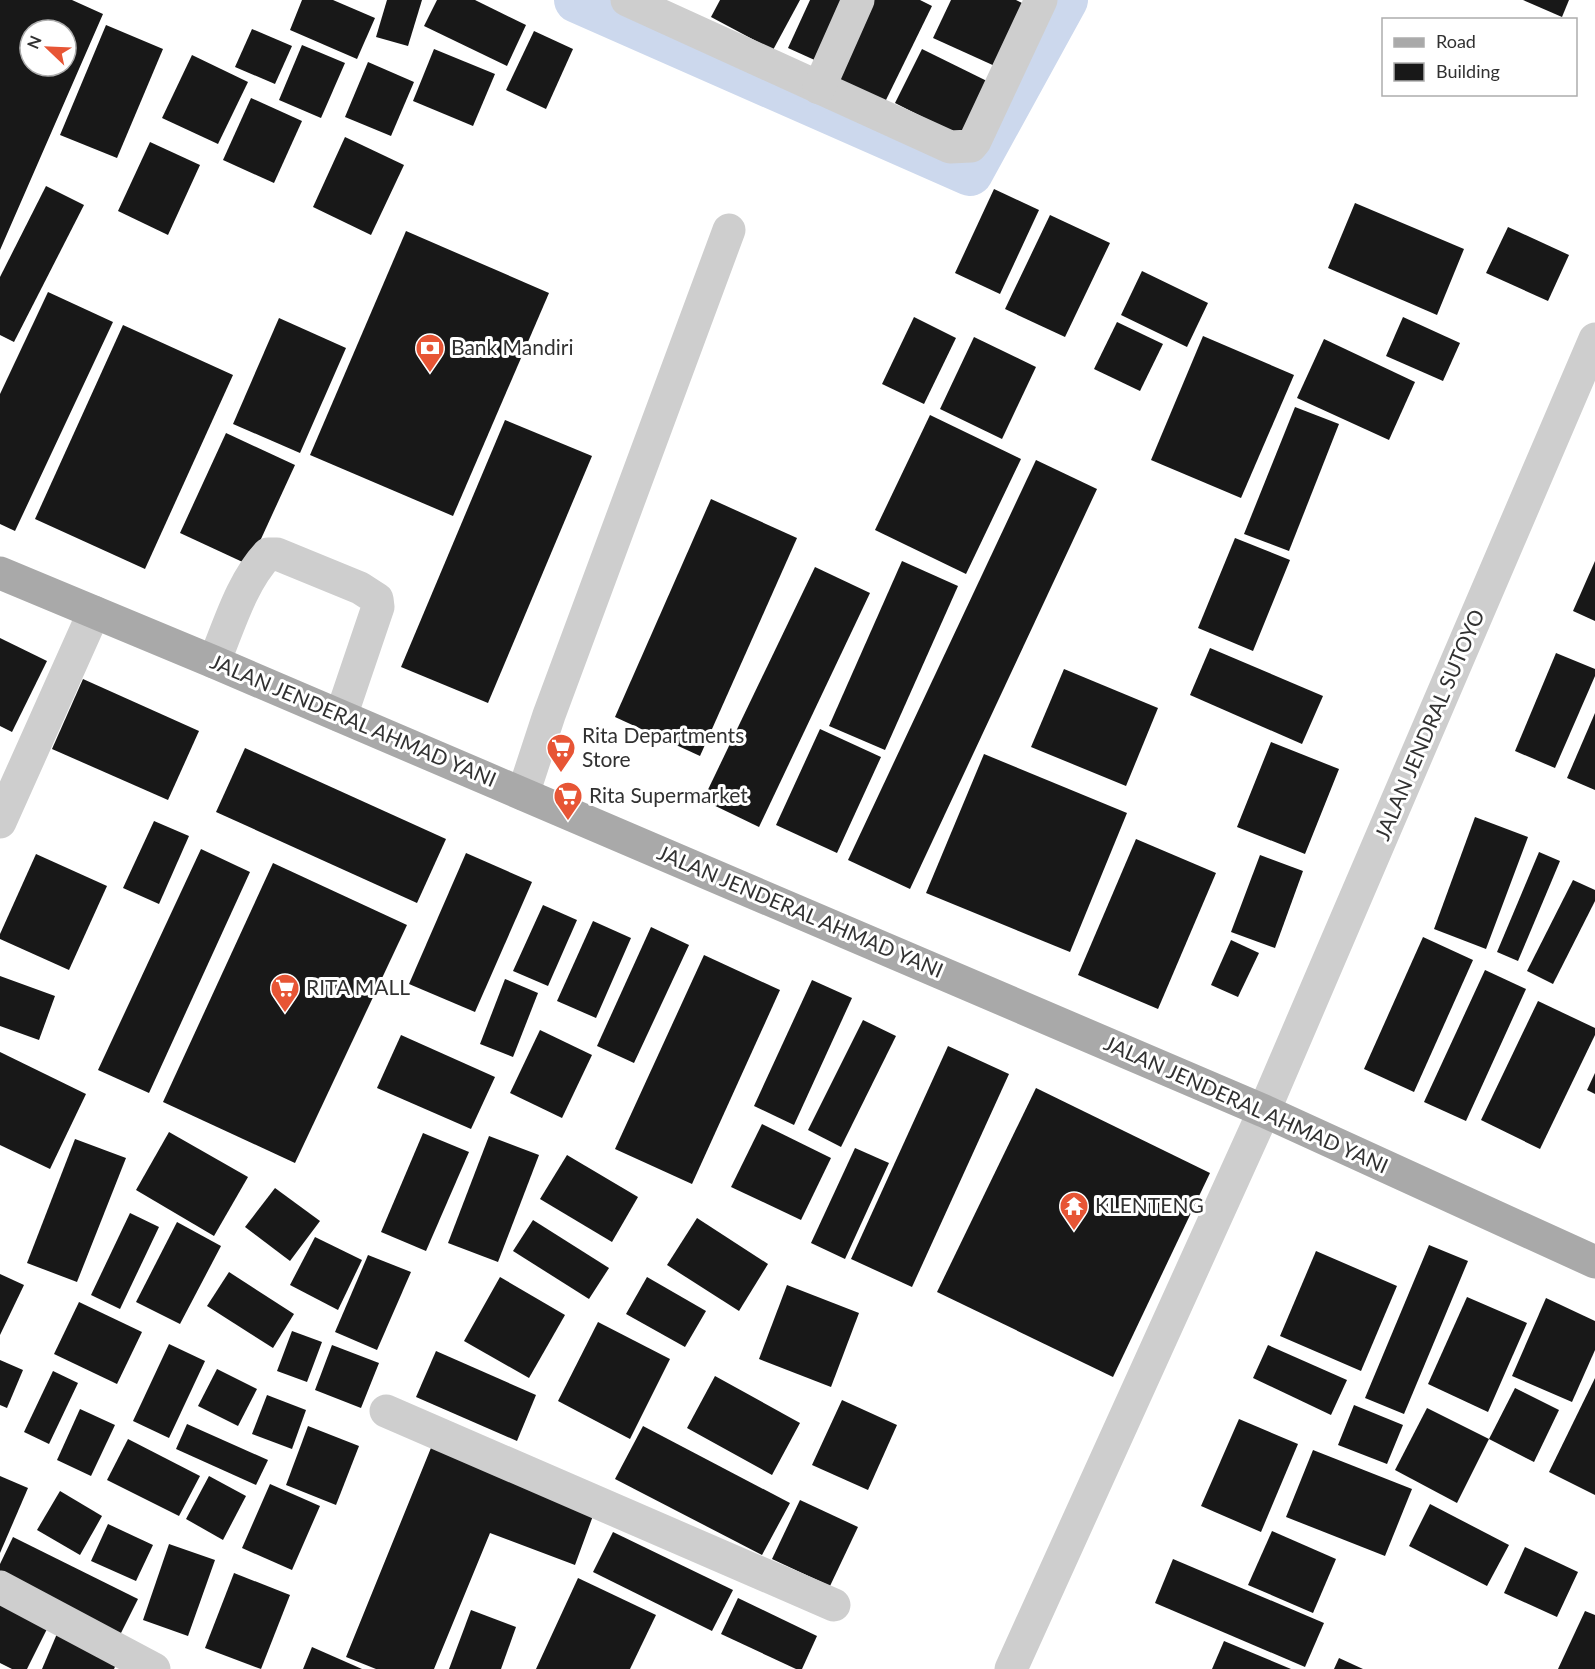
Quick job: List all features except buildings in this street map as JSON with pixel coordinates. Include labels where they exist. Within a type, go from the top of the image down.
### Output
[{"type":"main road","name":"JALAN JENDERAL AHMAD YANI","points":[[0,573],[341,716],[1264,1111],[1595,1262]]},
{"type":"street","points":[[627,0],[950,147],[971,146],[1041,0]]},
{"type":"street","points":[[819,88],[858,0]]},
{"type":"street","points":[[523,794],[549,715],[729,230]]},
{"type":"street","name":"JALAN JENDRAL SUTOYO","points":[[1011,1669],[1264,1111],[1595,339]]},
{"type":"street","points":[[214,662],[239,600],[262,560],[268,554],[277,554],[360,588],[377,599],[378,607],[341,716]]},
{"type":"street","points":[[0,822],[94,612]]},
{"type":"street","points":[[386,1411],[834,1605]]},
{"type":"street","points":[[0,1587],[154,1669]]},
{"type":"waterway","points":[[577,0],[970,173],[1065,0]]},
{"type":"place","name":"Bank Mandiri","points":[[430,374]]},
{"type":"place","name":"Rita Departments Store","points":[[561,774]]},
{"type":"place","name":"Rita Supermarket","points":[[568,822]]},
{"type":"place","name":"RITA MALL","points":[[285,1014]]},
{"type":"place","name":"KLENTENG","points":[[1074,1232]]}]
